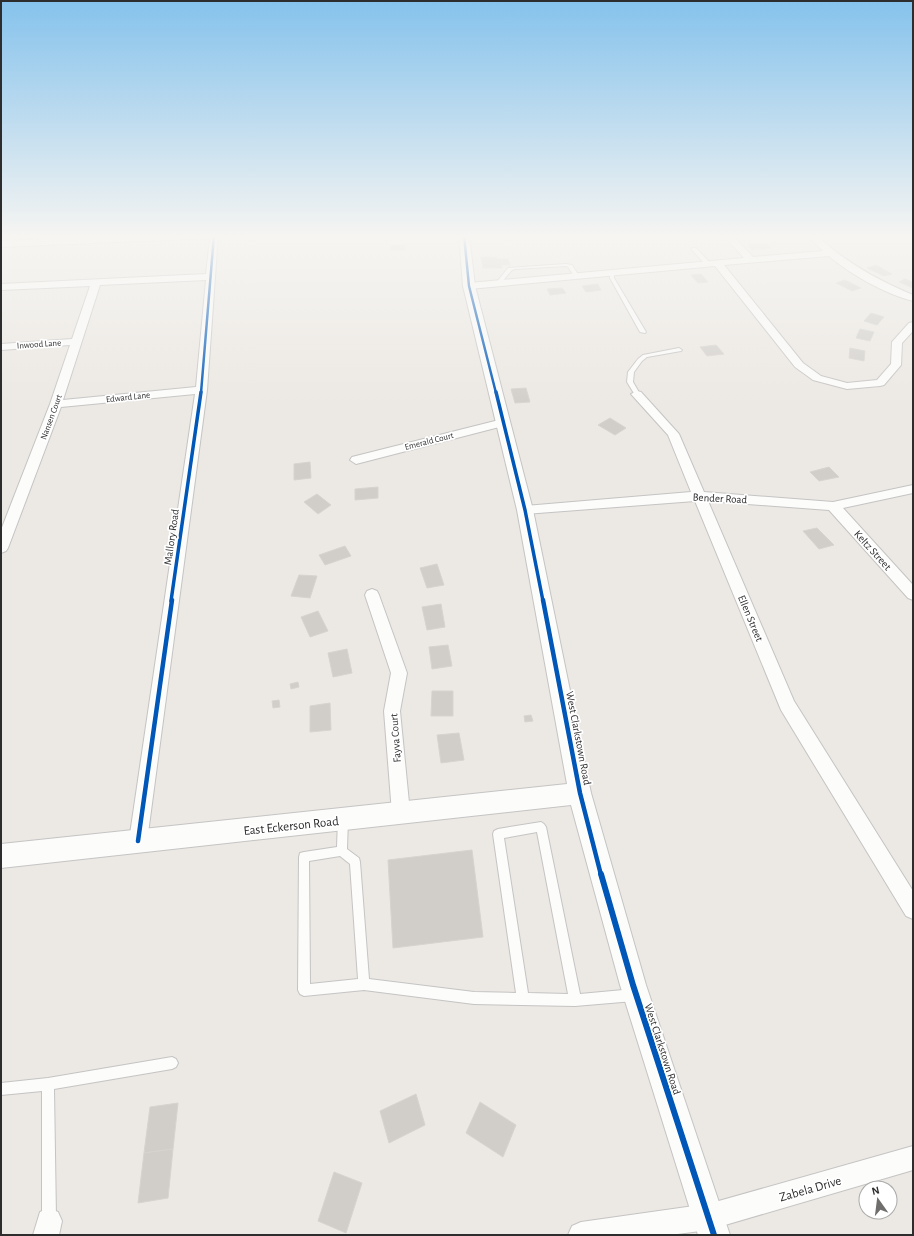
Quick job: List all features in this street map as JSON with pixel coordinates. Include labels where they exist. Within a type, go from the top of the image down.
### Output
[{"type":"street","name":"Nansen Court","points":[[1,548],[56,404],[93,293]]},
{"type":"street","name":"Mallory Road","points":[[138,842],[200,390],[209,293]]},
{"type":"street","name":"West Clarkstown Road","points":[[471,293],[524,510],[580,793],[601,874],[636,995],[711,1226]]},
{"type":"street","points":[[737,293],[799,365],[816,378],[847,386],[880,383],[896,365],[897,342],[913,325]]},
{"type":"street","points":[[901,293],[913,298]]},
{"type":"street","name":"Inwood Lane","points":[[1,347],[76,342]]},
{"type":"street","name":"Edward Lane","points":[[56,404],[200,390]]},
{"type":"street","name":"Ellen Street","points":[[637,394],[672,434],[700,496],[787,705],[913,909]]},
{"type":"street","name":"Emerald Court","points":[[356,460],[503,423]]},
{"type":"street","name":"Bender Road","points":[[524,510],[700,496],[833,506],[913,489]]},
{"type":"street","name":"Keltz Street","points":[[833,506],[913,594]]},
{"type":"street","name":"Fayva Court","points":[[372,595],[398,673],[392,711],[401,813]]},
{"type":"street","name":"East Eckerson Road","points":[[1,856],[580,793]]},
{"type":"street","name":"Zabela Drive","points":[[581,1235],[711,1226],[913,1158]]},
{"type":"lane","points":[[620,293],[643,332]]},
{"type":"lane","name":"Ellen Street","points":[[637,394],[630,382],[631,372],[640,360],[645,356],[679,350]]},
{"type":"lane","points":[[342,850],[344,819]]},
{"type":"lane","points":[[523,999],[498,834],[540,827],[575,1000]]},
{"type":"lane","points":[[342,850],[304,857],[304,990],[364,984],[474,998],[575,1000],[636,995]]},
{"type":"lane","points":[[342,850],[355,862],[364,984]]},
{"type":"lane","points":[[1,1089],[48,1084],[172,1063]]},
{"type":"lane","points":[[47,1228],[48,1084]]},
{"type":"building","points":[[549,293],[566,293],[550,295]]},
{"type":"building","points":[[871,313],[884,317],[877,325],[864,321]]},
{"type":"building","points":[[860,329],[874,332],[870,341],[856,338]]},
{"type":"building","points":[[716,345],[724,354],[707,356],[700,347]]},
{"type":"building","points":[[850,348],[865,351],[864,361],[849,358]]},
{"type":"building","points":[[526,388],[530,402],[515,403],[511,389]]},
{"type":"building","points":[[610,418],[626,428],[615,435],[598,425]]},
{"type":"building","points":[[310,462],[311,478],[294,480],[294,464]]},
{"type":"building","points":[[829,467],[839,477],[819,481],[810,472]]},
{"type":"building","points":[[378,487],[378,498],[355,500],[355,489]]},
{"type":"building","points":[[317,494],[331,505],[318,514],[304,502]]},
{"type":"building","points":[[817,528],[834,545],[819,549],[803,531]]},
{"type":"building","points":[[345,546],[351,556],[325,565],[319,555]]},
{"type":"building","points":[[437,564],[444,585],[427,588],[420,568]]},
{"type":"building","points":[[299,575],[317,576],[310,598],[291,596]]},
{"type":"building","points":[[441,604],[445,627],[427,630],[422,607]]},
{"type":"building","points":[[318,611],[328,631],[310,637],[301,617]]},
{"type":"building","points":[[448,645],[452,666],[432,669],[429,647]]},
{"type":"building","points":[[347,649],[352,673],[333,677],[328,653]]},
{"type":"building","points":[[298,682],[299,687],[291,689],[290,684]]},
{"type":"building","points":[[432,691],[453,691],[453,716],[431,716]]},
{"type":"building","points":[[279,700],[280,707],[273,708],[272,701]]},
{"type":"building","points":[[330,703],[331,730],[310,732],[310,706]]},
{"type":"building","points":[[531,715],[533,721],[525,722],[524,716]]},
{"type":"building","points":[[459,733],[464,760],[441,763],[437,735]]},
{"type":"building","points":[[472,850],[483,937],[393,948],[388,860]]},
{"type":"building","points":[[416,1094],[425,1125],[389,1143],[380,1111]]},
{"type":"building","points":[[480,1102],[516,1125],[503,1157],[466,1133]]},
{"type":"building","points":[[178,1103],[173,1149],[144,1153],[150,1107]]},
{"type":"building","points":[[173,1149],[168,1198],[138,1203],[144,1153]]},
{"type":"building","points":[[334,1172],[362,1183],[346,1233],[318,1221]]},
{"type":"cycle path","points":[[138,841],[201,390],[209,293]]},
{"type":"cycle path","points":[[471,293],[525,510],[580,793],[601,874],[633,985],[714,1235]]}]
